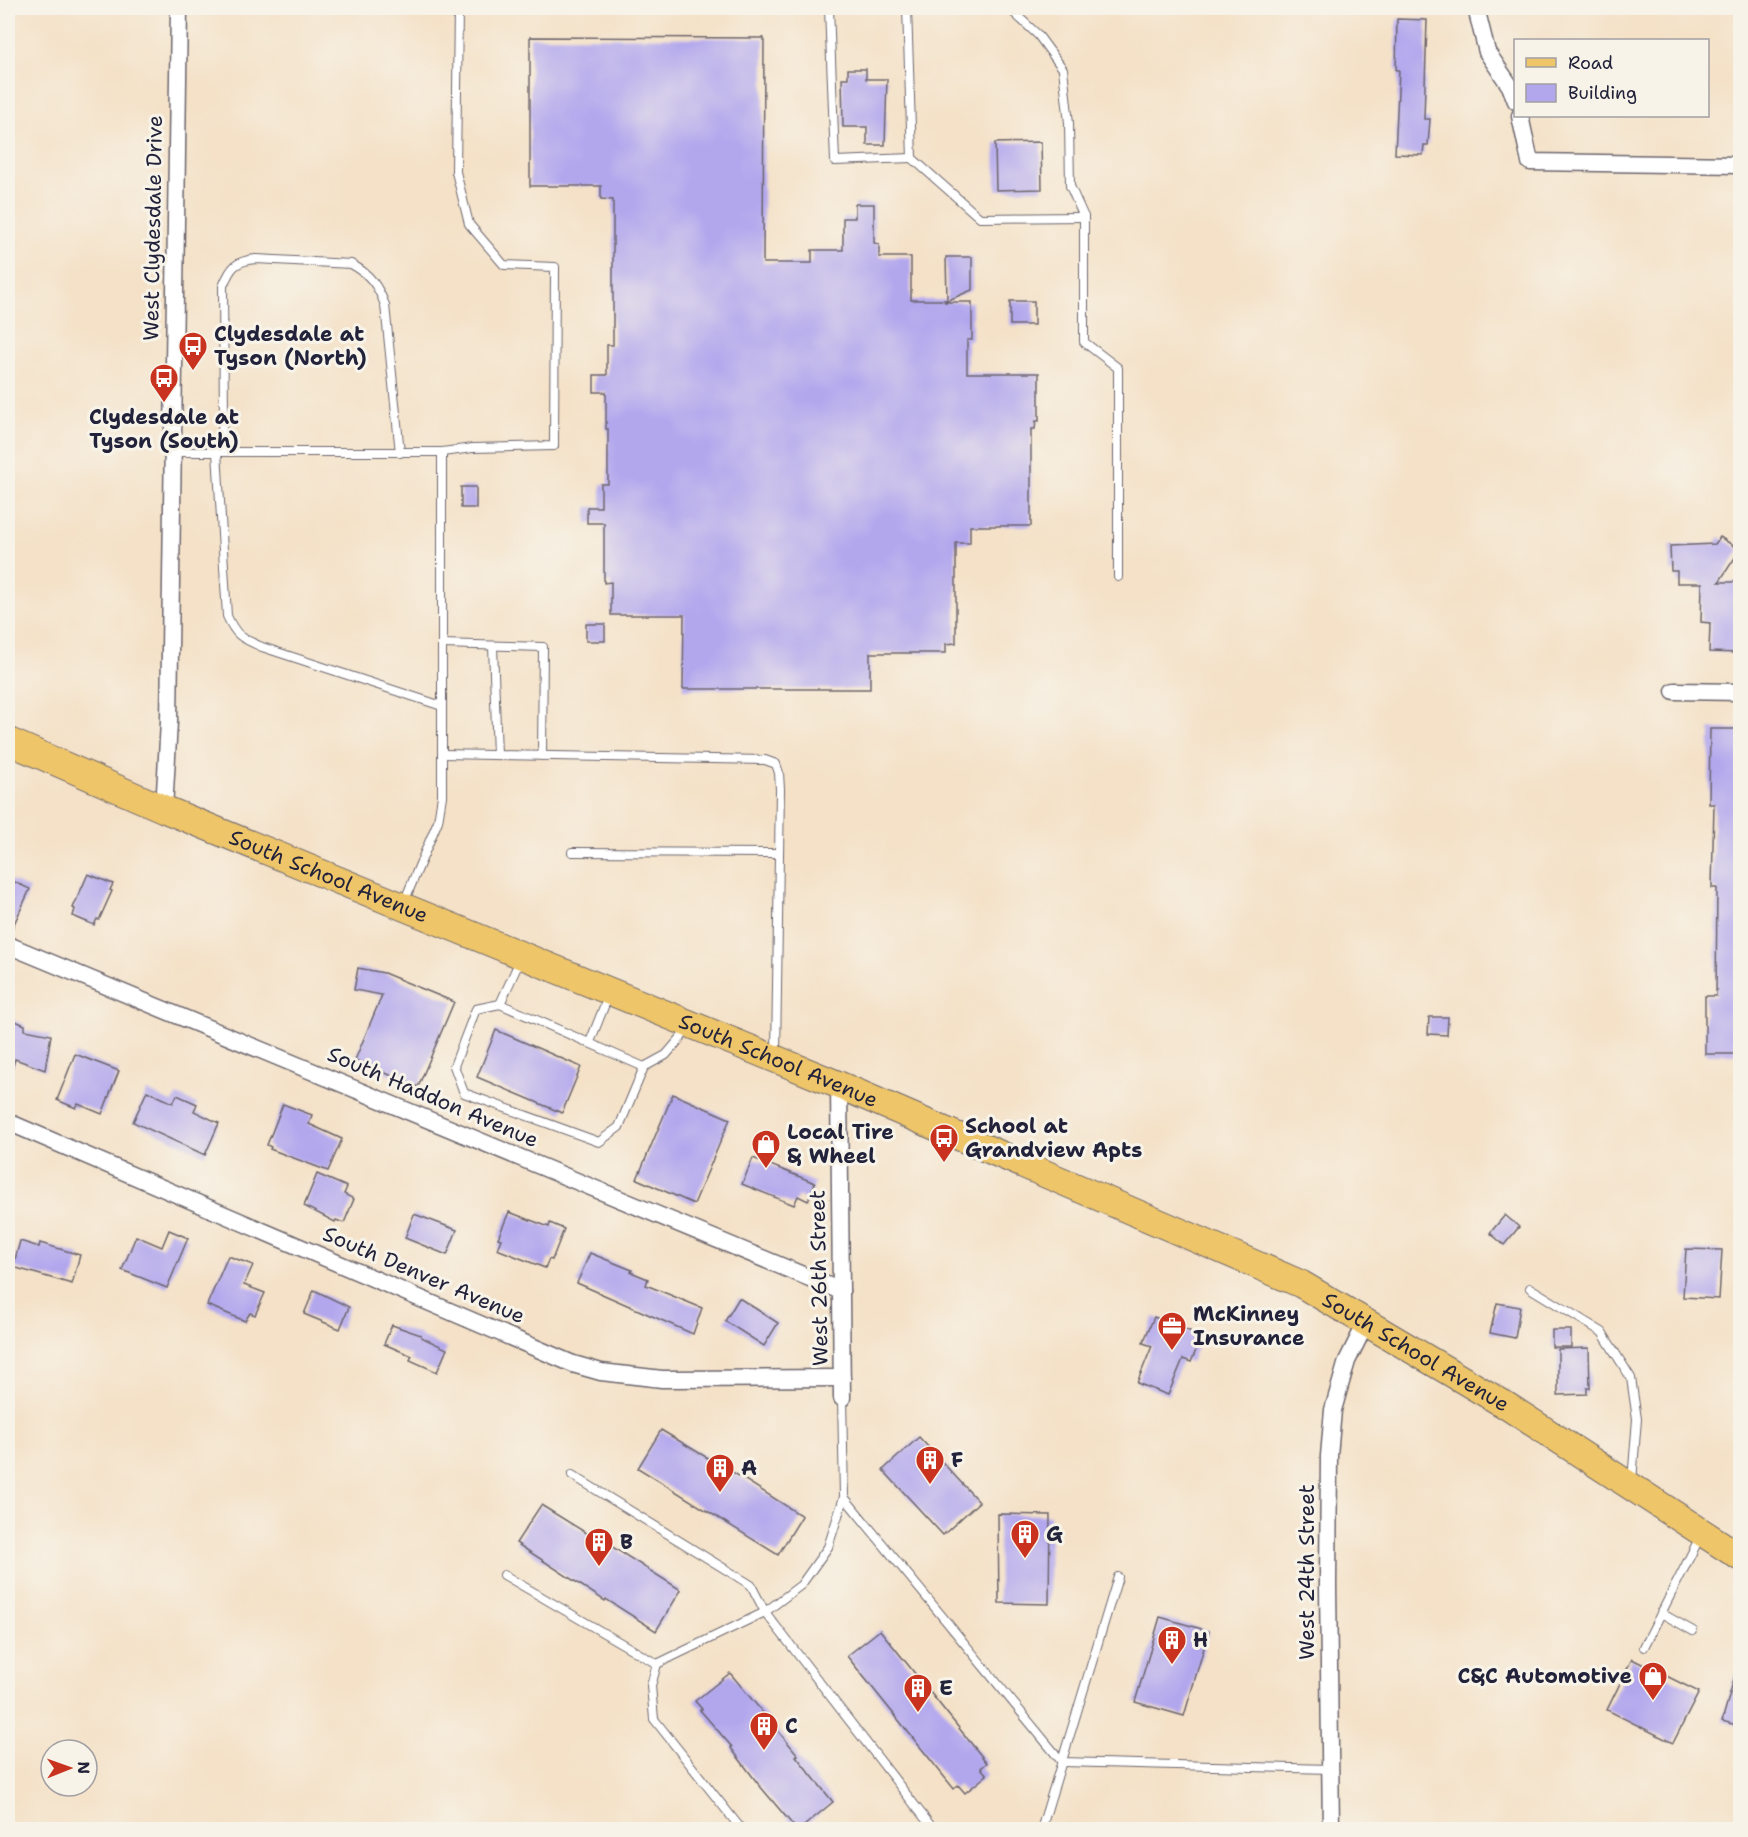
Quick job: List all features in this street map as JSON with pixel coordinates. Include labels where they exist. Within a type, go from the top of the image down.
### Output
[{"type":"main road","name":"South School Avenue","points":[[8,741],[164,809],[839,1085],[1301,1284],[1507,1406],[1740,1557]]},
{"type":"street","name":"West Clydesdale Drive","points":[[164,809],[169,723],[179,8]]},
{"type":"street","points":[[1476,8],[1487,52],[1510,86],[1514,98]]},
{"type":"street","points":[[1521,117],[1530,162],[1740,165]]},
{"type":"street","points":[[1674,691],[1740,692]]},
{"type":"street","name":"South Haddon Avenue","points":[[8,945],[841,1291]]},
{"type":"street","name":"West 26th Street","points":[[839,1085],[842,1398]]},
{"type":"street","name":"South Denver Avenue","points":[[8,1122],[573,1364],[601,1372],[662,1379],[842,1378]]},
{"type":"street","name":"West 24th Street","points":[[1331,1830],[1329,1456],[1334,1410],[1347,1362],[1367,1321]]},
{"type":"lane","points":[[173,452],[442,453],[473,448],[554,446],[555,267],[504,265],[470,224],[456,172],[458,8]]},
{"type":"lane","points":[[829,8],[835,161],[912,158],[980,218],[1084,217]]},
{"type":"lane","points":[[907,8],[912,158]]},
{"type":"lane","points":[[1004,8],[1011,10],[1038,35],[1063,69],[1069,123],[1070,186],[1084,217],[1084,342],[1118,368],[1118,577]]},
{"type":"lane","points":[[400,453],[385,305],[379,288],[365,271],[351,264],[255,259],[242,260],[231,269],[224,286],[224,419],[217,452],[227,616],[234,631],[244,639],[262,647],[442,706]]},
{"type":"lane","points":[[402,906],[438,821],[442,796],[442,453]]},
{"type":"lane","points":[[442,644],[543,647],[542,756]]},
{"type":"lane","points":[[493,646],[497,755]]},
{"type":"lane","points":[[442,754],[772,761],[776,764],[780,773],[776,1059]]},
{"type":"lane","points":[[572,852],[779,853]]},
{"type":"lane","points":[[500,1004],[522,955]]},
{"type":"lane","points":[[590,1042],[610,991]]},
{"type":"lane","points":[[644,1067],[500,1004],[476,1008],[454,1066],[464,1093],[599,1142],[619,1128],[644,1067],[666,1055],[692,1025]]},
{"type":"lane","points":[[1530,1288],[1602,1332],[1631,1377],[1637,1419],[1631,1486]]},
{"type":"lane","points":[[742,1830],[654,1719],[651,1686],[657,1664],[765,1612],[801,1585],[828,1547],[844,1497],[842,1398]]},
{"type":"lane","points":[[572,1475],[751,1585],[765,1612],[934,1830]]},
{"type":"lane","points":[[844,1497],[1062,1762],[1332,1769]]},
{"type":"lane","points":[[1644,1647],[1703,1532]]},
{"type":"lane","points":[[504,1575],[657,1664]]},
{"type":"lane","points":[[1041,1830],[1118,1576]]},
{"type":"lane","points":[[1661,1613],[1693,1631]]},
{"type":"building","points":[[1397,19],[1427,20],[1424,119],[1430,119],[1428,145],[1424,145],[1423,155],[1395,154],[1399,70],[1396,70]]},
{"type":"building","points":[[530,37],[764,38],[763,263],[812,263],[812,250],[843,250],[843,218],[855,218],[855,204],[874,204],[874,243],[879,244],[879,257],[911,257],[911,300],[947,300],[946,257],[972,257],[972,290],[944,302],[972,302],[972,340],[967,340],[967,373],[1039,373],[1039,421],[1036,421],[1035,429],[1031,429],[1031,526],[970,526],[970,543],[956,543],[956,643],[946,644],[946,653],[870,653],[870,689],[683,689],[684,615],[611,615],[611,582],[604,583],[604,523],[587,523],[587,507],[601,507],[601,484],[608,484],[606,392],[594,392],[594,375],[607,375],[607,345],[613,345],[613,200],[601,199],[601,186],[530,186]]},
{"type":"building","points":[[848,69],[866,69],[866,79],[887,79],[885,145],[867,145],[867,127],[843,127],[842,78],[848,78]]},
{"type":"building","points":[[1041,142],[1042,189],[996,190],[995,143]]},
{"type":"building","points":[[1010,301],[1034,301],[1034,325],[1010,325]]},
{"type":"building","points":[[461,487],[476,487],[476,508],[461,508]]},
{"type":"building","points":[[1720,537],[1740,550],[1719,582],[1740,582],[1740,653],[1709,652],[1710,623],[1701,622],[1702,583],[1677,583],[1677,571],[1671,571],[1670,546],[1715,544]]},
{"type":"building","points":[[586,624],[605,624],[605,641],[586,641]]},
{"type":"building","points":[[1710,729],[1740,729],[1740,972],[1736,972],[1736,1014],[1740,1014],[1739,1034],[1735,1034],[1735,1054],[1705,1054],[1705,996],[1716,996],[1717,888],[1712,888],[1714,804],[1709,804]]},
{"type":"building","points":[[88,874],[113,884],[99,920],[97,919],[94,925],[73,916],[75,909],[73,908]]},
{"type":"building","points":[[8,879],[30,889],[9,935],[8,935]]},
{"type":"building","points":[[358,968],[384,973],[454,1002],[418,1087],[355,1060],[382,995],[354,990]]},
{"type":"building","points":[[1429,1017],[1448,1017],[1447,1035],[1428,1034]]},
{"type":"building","points":[[8,1018],[25,1025],[25,1030],[51,1035],[45,1070],[15,1059],[12,1069],[8,1068]]},
{"type":"building","points":[[496,1030],[581,1067],[562,1113],[477,1077]]},
{"type":"building","points":[[75,1054],[119,1071],[102,1114],[78,1104],[76,1108],[57,1100]]},
{"type":"building","points":[[147,1091],[173,1103],[177,1095],[197,1104],[194,1111],[219,1123],[205,1155],[133,1122]]},
{"type":"building","points":[[673,1094],[730,1119],[694,1204],[637,1179]]},
{"type":"building","points":[[283,1104],[312,1115],[309,1124],[342,1139],[328,1171],[270,1149],[271,1147],[267,1145]]},
{"type":"building","name":"Local Tire & Wheel","points":[[753,1158],[815,1183],[808,1201],[798,1196],[794,1205],[742,1184]]},
{"type":"building","points":[[317,1174],[347,1187],[344,1194],[354,1199],[344,1223],[336,1220],[335,1222],[304,1206]]},
{"type":"building","points":[[509,1212],[549,1227],[550,1223],[564,1229],[552,1260],[549,1259],[545,1268],[497,1249],[501,1239],[498,1238]]},
{"type":"building","points":[[414,1214],[457,1230],[447,1255],[405,1238]]},
{"type":"building","points":[[1505,1215],[1519,1227],[1504,1245],[1490,1233]]},
{"type":"building","points":[[169,1230],[188,1238],[167,1288],[122,1270],[136,1236],[162,1247]]},
{"type":"building","points":[[20,1241],[39,1247],[40,1243],[80,1255],[72,1284],[13,1267]]},
{"type":"building","points":[[1686,1249],[1722,1250],[1719,1299],[1683,1297]]},
{"type":"building","points":[[590,1253],[648,1279],[646,1285],[702,1308],[693,1334],[577,1283]]},
{"type":"building","points":[[228,1256],[253,1265],[244,1285],[265,1293],[255,1315],[250,1313],[245,1321],[207,1305]]},
{"type":"building","points":[[314,1290],[349,1307],[340,1329],[304,1314]]},
{"type":"building","points":[[739,1298],[778,1323],[764,1346],[725,1321]]},
{"type":"building","points":[[1497,1303],[1520,1307],[1515,1338],[1490,1333]]},
{"type":"building","name":"McKinney Insurance","points":[[1154,1317],[1202,1336],[1191,1362],[1183,1359],[1168,1395],[1137,1383],[1152,1346],[1143,1343]]},
{"type":"building","points":[[392,1325],[421,1335],[447,1349],[437,1372],[410,1360],[412,1356],[384,1344]]},
{"type":"building","points":[[1552,1330],[1571,1330],[1571,1347],[1552,1347]]},
{"type":"building","points":[[1589,1348],[1590,1388],[1587,1388],[1587,1394],[1558,1395],[1558,1349]]},
{"type":"building","name":"A","points":[[661,1430],[802,1516],[778,1555],[638,1468]]},
{"type":"building","name":"F","points":[[919,1437],[979,1502],[943,1535],[883,1470]]},
{"type":"building","name":"B","points":[[541,1505],[681,1590],[656,1631],[516,1543]]},
{"type":"building","name":"G","points":[[998,1514],[1050,1515],[1049,1604],[999,1603]]},
{"type":"building","name":"H","points":[[1160,1617],[1209,1631],[1184,1716],[1135,1702]]},
{"type":"building","name":"E","points":[[880,1630],[987,1763],[981,1768],[987,1775],[965,1793],[958,1785],[954,1789],[847,1656]]},
{"type":"building","name":"C&C Automotive","points":[[1632,1659],[1699,1692],[1673,1743],[1607,1710]]},
{"type":"building","points":[[1736,1672],[1740,1672],[1740,1726],[1722,1721]]},
{"type":"building","name":"C","points":[[730,1673],[798,1755],[796,1756],[833,1802],[799,1830],[759,1785],[695,1701]]},
{"type":"place","name":"Clydesdale at Tyson (North)","points":[[193,372]]},
{"type":"place","name":"Clydesdale at Tyson (South)","points":[[164,404]]},
{"type":"place","name":"School at Grandview Apts","points":[[944,1164]]},
{"type":"place","name":"Local Tire & Wheel","points":[[766,1170]]},
{"type":"place","name":"McKinney Insurance","points":[[1172,1352]]},
{"type":"place","name":"F","points":[[930,1486]]},
{"type":"place","name":"A","points":[[720,1494]]},
{"type":"place","name":"G","points":[[1025,1560]]},
{"type":"place","name":"B","points":[[599,1568]]},
{"type":"place","name":"H","points":[[1172,1666]]},
{"type":"place","name":"C&C Automotive","points":[[1653,1702]]},
{"type":"place","name":"E","points":[[918,1714]]},
{"type":"place","name":"C","points":[[764,1752]]}]
